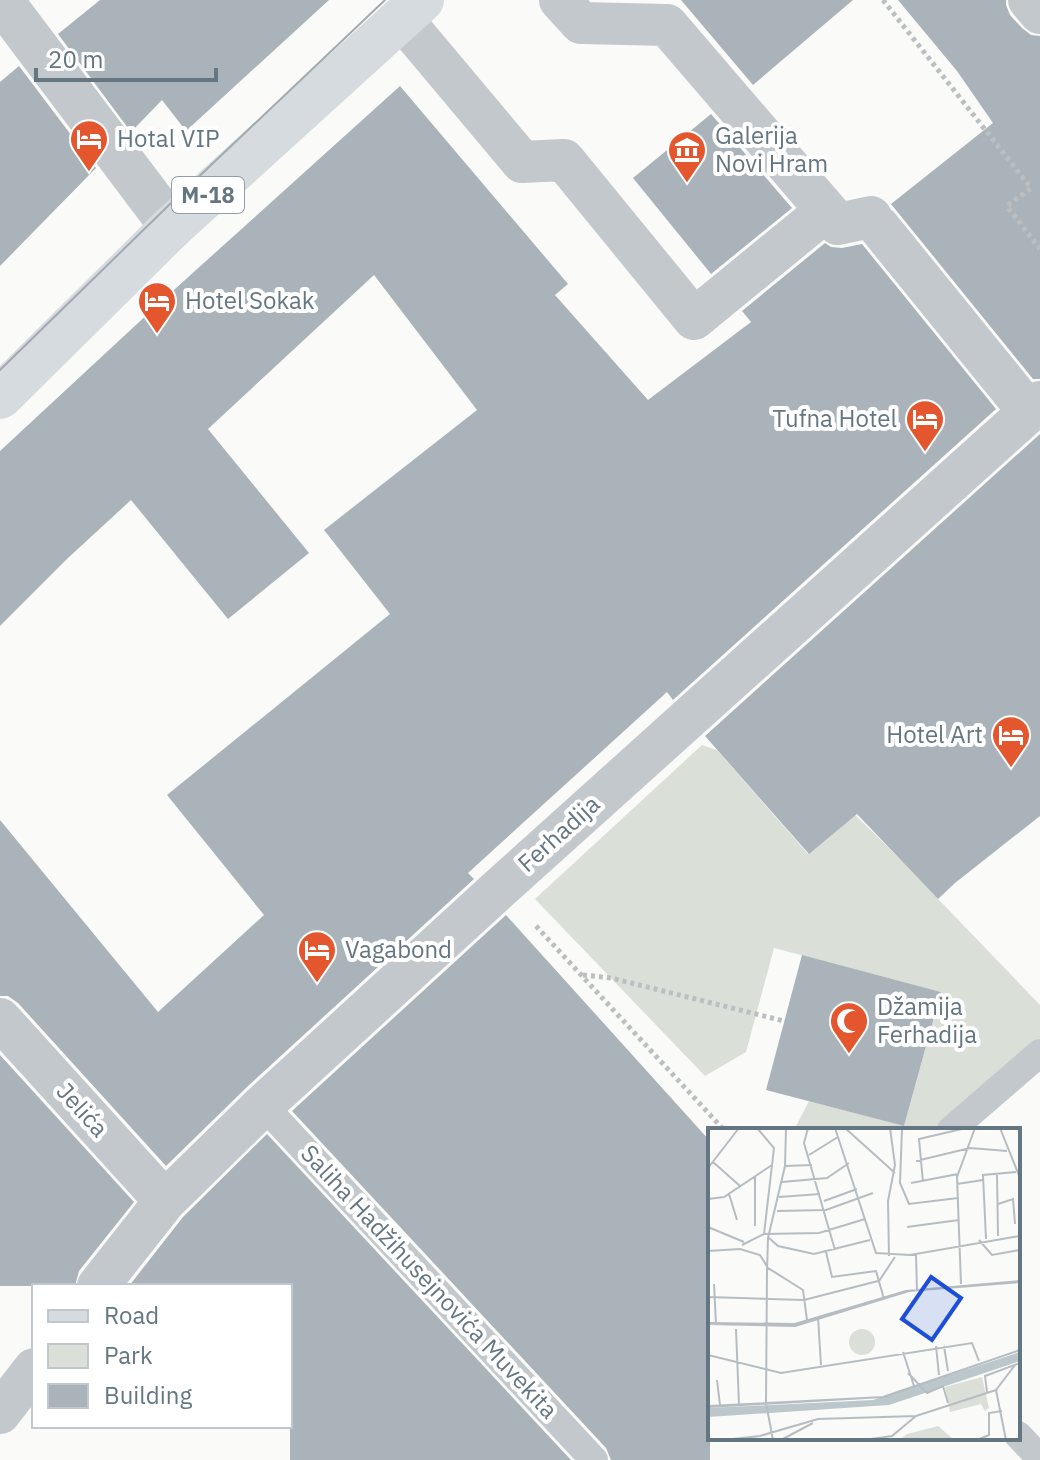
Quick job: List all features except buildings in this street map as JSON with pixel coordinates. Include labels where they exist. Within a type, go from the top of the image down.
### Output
[{"type":"main road","name":"M-18","points":[[0,397],[172,227],[412,9]]},
{"type":"street","points":[[1,0],[172,227]]},
{"type":"street","points":[[560,0],[581,23],[667,25],[838,224],[875,222],[1034,407]]},
{"type":"street","points":[[1029,0],[1040,13]]},
{"type":"street","points":[[412,9],[522,162],[564,160],[694,319],[826,211]]},
{"type":"street","name":"Ferhadija","points":[[100,1284],[165,1201],[263,1105],[1034,407]]},
{"type":"street","name":"Jelića","points":[[0,1019],[165,1201]]},
{"type":"street","points":[[0,1413],[32,1372]]},
{"type":"lane","points":[[953,1128],[1040,1053]]},
{"type":"lane","name":"Saliha Hadžihusejnovića Muvekita","points":[[263,1105],[594,1460]]},
{"type":"lane","points":[[1020,1437],[1040,1458]]},
{"type":"path","points":[[883,0],[1031,188],[1007,206],[1040,249]]},
{"type":"path","points":[[501,887],[722,1128]]},
{"type":"path","points":[[583,975],[611,978],[784,1021]]},
{"type":"green space","points":[[702,745],[717,750],[808,854],[855,815],[1040,1005],[1040,1041],[939,1128],[795,1128],[809,1101],[904,1126],[941,992],[774,948],[746,1052],[705,1076],[535,899]]},
{"type":"tram line","points":[[0,370],[385,0]]},
{"type":"place","name":"Hotal VIP","points":[[89,173]]},
{"type":"place","name":"Galerija Novi Hram","points":[[687,184]]},
{"type":"place","name":"Hotel Sokak","points":[[157,335]]},
{"type":"place","name":"Tufna Hotel","points":[[925,453]]},
{"type":"place","name":"Hotel Art","points":[[1011,769]]},
{"type":"place","name":"Vagabond","points":[[317,984]]},
{"type":"place","name":"Džamija Ferhadija","points":[[849,1055]]}]
